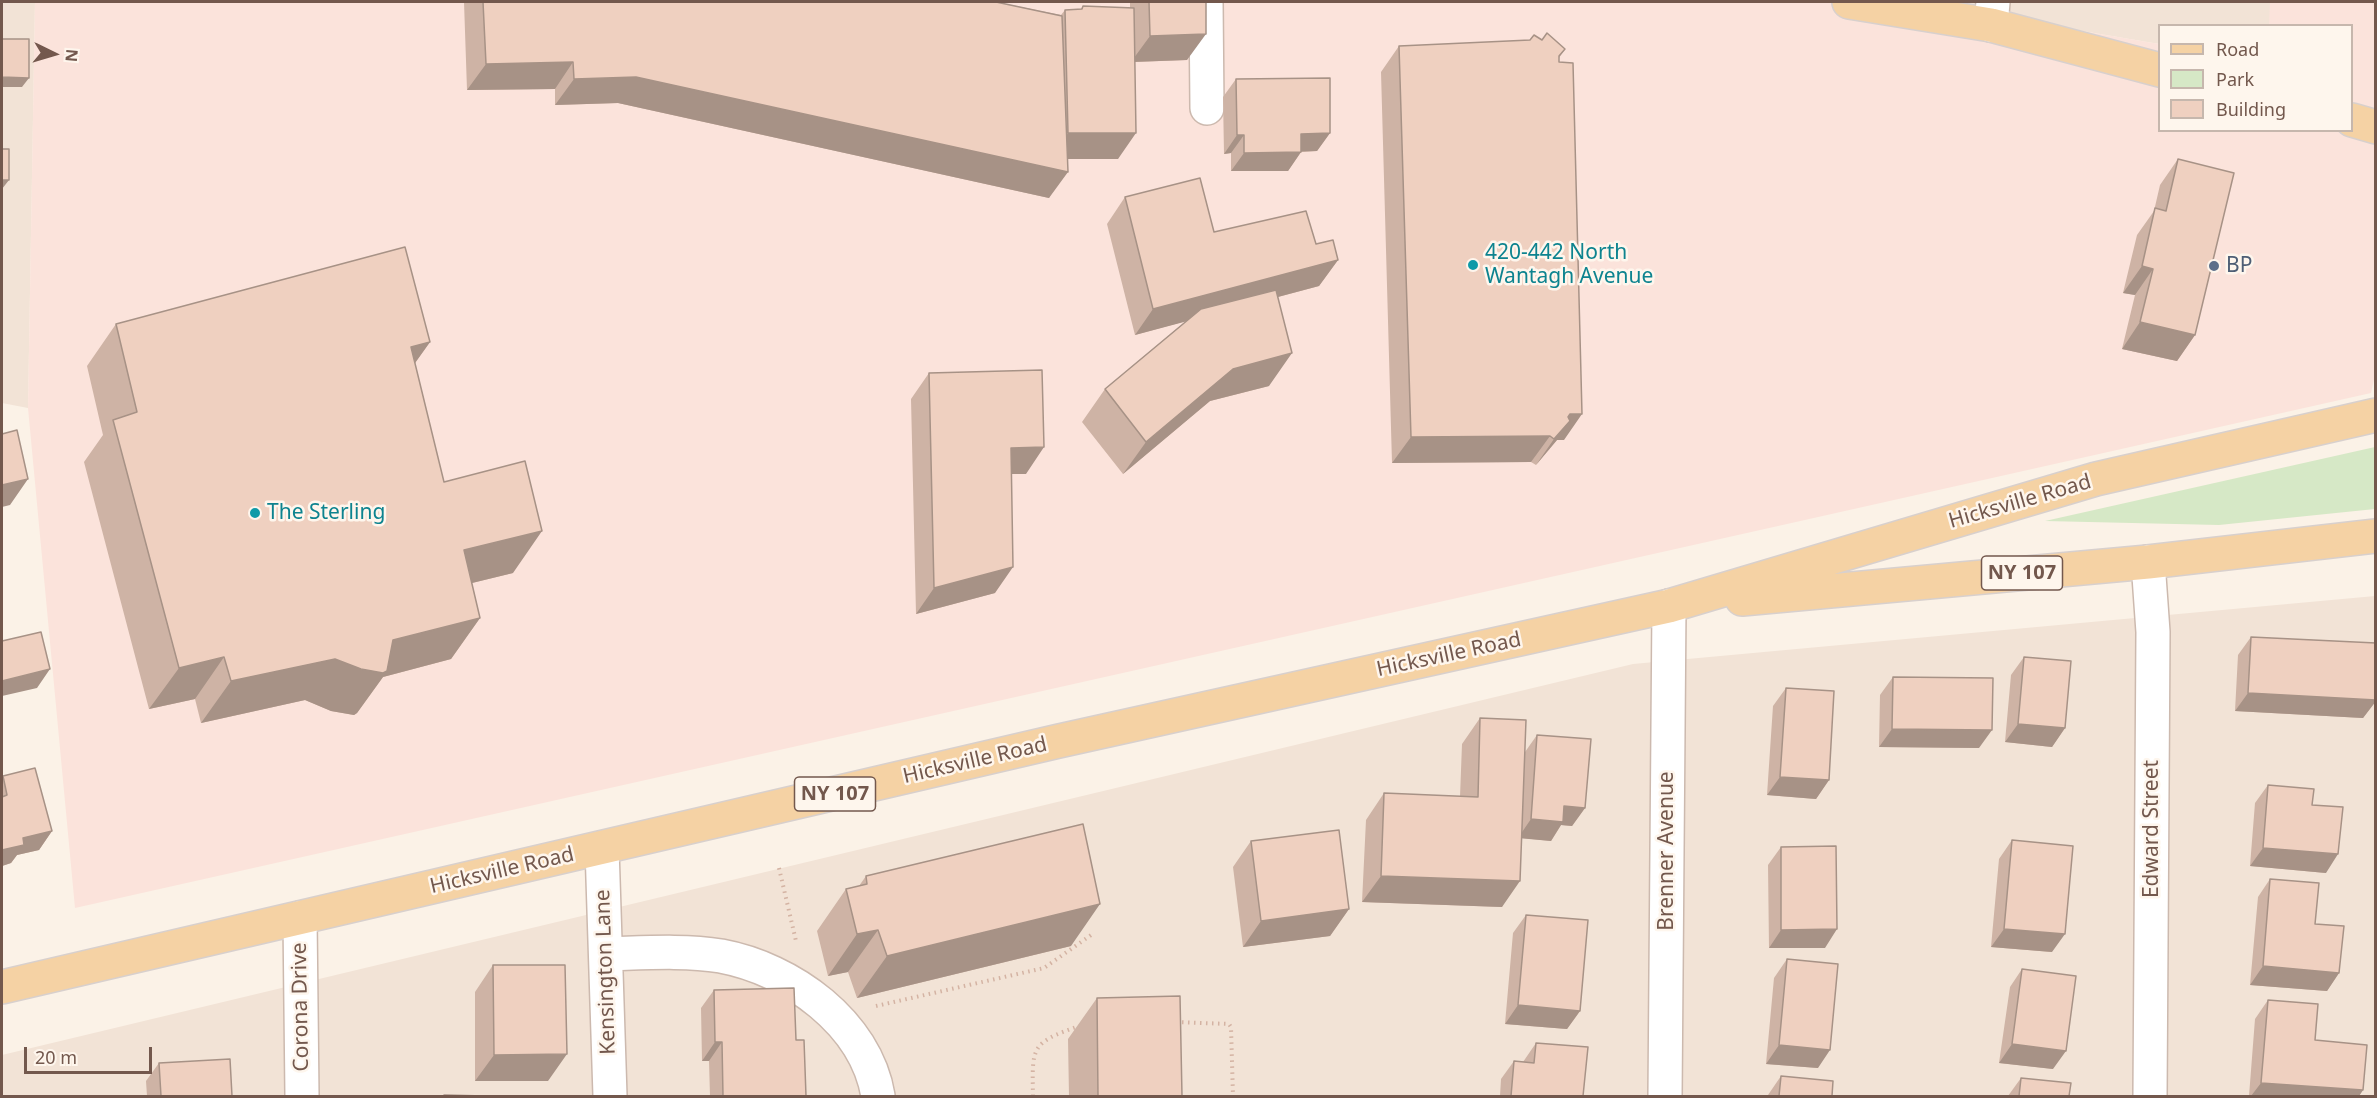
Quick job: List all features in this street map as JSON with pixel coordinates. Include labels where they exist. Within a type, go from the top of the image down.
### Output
[{"type":"main road","points":[[1849,2],[1992,13],[2158,69]]},
{"type":"main road","points":[[2353,120],[2376,127]]},
{"type":"main road","name":"Hicksville Road","points":[[2,987],[1059,741],[1669,606],[2096,479],[2376,415]]},
{"type":"main road","name":"Hicksville Road","points":[[1669,606],[2148,562],[2376,536]]},
{"type":"street","points":[[1206,2],[1207,108]]},
{"type":"street","name":"Edward Street","points":[[2148,562],[2153,632],[2150,1096]]},
{"type":"street","name":"Brenner Avenue","points":[[1665,1096],[1669,606]]},
{"type":"street","name":"Kensington Lane","points":[[602,848],[610,1096]]},
{"type":"street","name":"Corona Drive","points":[[300,918],[302,1096]]},
{"type":"street","points":[[607,954],[720,956],[757,966],[794,985],[838,1017],[865,1057],[875,1081],[878,1096]]},
{"type":"path","points":[[779,868],[798,946]]},
{"type":"path","points":[[874,1006],[884,1006],[1044,968],[1094,933]]},
{"type":"path","points":[[1173,1022],[1229,1024],[1233,1096]]},
{"type":"path","points":[[1033,1096],[1033,1067],[1035,1052],[1040,1043],[1050,1036],[1080,1026]]},
{"type":"shaded area","points":[[2,2],[35,2],[28,408],[2,403]]},
{"type":"shaded area","points":[[35,2],[1911,2],[2158,44],[2158,132],[2353,132],[2353,24],[2269,24],[2270,2],[2375,2],[2375,375],[2371,393],[75,908],[28,408]]},
{"type":"shaded area","points":[[1911,2],[2375,2],[2353,25],[2158,24],[2158,44]]},
{"type":"shaded area","points":[[2375,596],[2375,1096],[2,1096],[2,1055],[1633,664]]},
{"type":"green space","points":[[2375,447],[2375,509],[2219,525],[2045,521]]},
{"type":"building","points":[[483,2],[996,2],[1062,16],[1068,172],[636,77],[574,79],[573,62],[486,64]]},
{"type":"building","points":[[1149,2],[1206,2],[1206,34],[1150,36]]},
{"type":"building","points":[[1083,6],[1134,8],[1136,133],[1068,133],[1065,10],[1082,9]]},
{"type":"building","name":"420-442 North Wantagh Avenue","points":[[1547,33],[1565,49],[1559,56],[1559,62],[1573,63],[1582,414],[1570,414],[1568,417],[1570,421],[1554,439],[1550,436],[1411,437],[1399,46],[1530,40],[1534,35],[1542,40]]},
{"type":"building","points":[[2,39],[29,39],[29,78],[2,77]]},
{"type":"building","points":[[1330,78],[1330,133],[1301,134],[1301,152],[1244,153],[1244,135],[1237,135],[1236,79]]},
{"type":"building","points":[[2,149],[9,149],[9,180],[2,180]]},
{"type":"building","points":[[2178,159],[2234,173],[2195,335],[2140,322],[2153,269],[2142,266],[2155,208],[2166,211]]},
{"type":"building","points":[[1200,178],[1214,232],[1306,211],[1316,244],[1333,240],[1338,260],[1153,309],[1125,197]]},
{"type":"building","name":"The Sterling","points":[[405,247],[430,342],[411,347],[444,482],[525,461],[542,531],[464,550],[480,618],[393,640],[387,671],[383,673],[361,669],[335,659],[231,681],[224,657],[179,668],[113,420],[137,412],[116,324]]},
{"type":"building","points":[[1276,290],[1292,353],[1233,369],[1146,442],[1105,389],[1201,309]]},
{"type":"building","points":[[1042,370],[1044,447],[1011,448],[1013,567],[934,588],[929,373]]},
{"type":"building","points":[[17,430],[28,479],[2,485],[2,434]]},
{"type":"building","points":[[41,632],[50,669],[2,681],[2,641]]},
{"type":"building","points":[[2251,637],[2376,643],[2376,700],[2248,693]]},
{"type":"building","points":[[2024,657],[2071,661],[2065,728],[2018,724]]},
{"type":"building","points":[[1893,677],[1993,678],[1992,730],[1892,729]]},
{"type":"building","points":[[1786,688],[1834,691],[1829,780],[1780,777]]},
{"type":"building","points":[[1480,718],[1526,720],[1520,881],[1381,876],[1384,793],[1478,797]]},
{"type":"building","points":[[1537,735],[1591,739],[1585,808],[1564,806],[1563,822],[1531,819]]},
{"type":"building","points":[[35,768],[52,831],[23,838],[24,845],[2,850],[2,797],[7,795],[3,776]]},
{"type":"building","points":[[2268,785],[2314,789],[2312,805],[2343,807],[2338,854],[2263,848]]},
{"type":"building","points":[[1083,824],[1100,904],[887,956],[878,930],[857,934],[846,889],[867,884],[866,876]]},
{"type":"building","points":[[1339,830],[1349,909],[1261,921],[1251,841]]},
{"type":"building","points":[[2012,840],[2073,846],[2065,934],[2004,929]]},
{"type":"building","points":[[1836,846],[1837,929],[1781,930],[1781,847]]},
{"type":"building","points":[[2270,879],[2319,883],[2315,924],[2344,926],[2339,973],[2263,966]]},
{"type":"building","points":[[1526,915],[1588,920],[1580,1011],[1518,1005]]},
{"type":"building","points":[[1787,959],[1838,964],[1830,1050],[1779,1045]]},
{"type":"building","points":[[493,965],[565,965],[567,1054],[494,1055]]},
{"type":"building","points":[[2022,969],[2076,976],[2066,1051],[2012,1044]]},
{"type":"building","points":[[794,988],[796,1040],[804,1040],[806,1096],[723,1096],[722,1042],[715,1042],[714,990]]},
{"type":"building","points":[[1180,996],[1182,1096],[1098,1096],[1097,998]]},
{"type":"building","points":[[2268,1000],[2318,1004],[2315,1040],[2367,1045],[2363,1090],[2261,1083]]},
{"type":"building","points":[[1536,1043],[1588,1047],[1583,1096],[1511,1096],[1514,1061],[1534,1063]]},
{"type":"building","points":[[230,1059],[232,1096],[161,1096],[159,1063]]},
{"type":"building","points":[[1781,1076],[1833,1081],[1832,1096],[1779,1096]]},
{"type":"building","points":[[2021,1078],[2071,1083],[2069,1096],[2019,1096]]},
{"type":"place","name":"420-442 North Wantagh Avenue","points":[[1473,265]]},
{"type":"place","name":"BP","points":[[2214,266]]},
{"type":"place","name":"The Sterling","points":[[255,513]]}]
